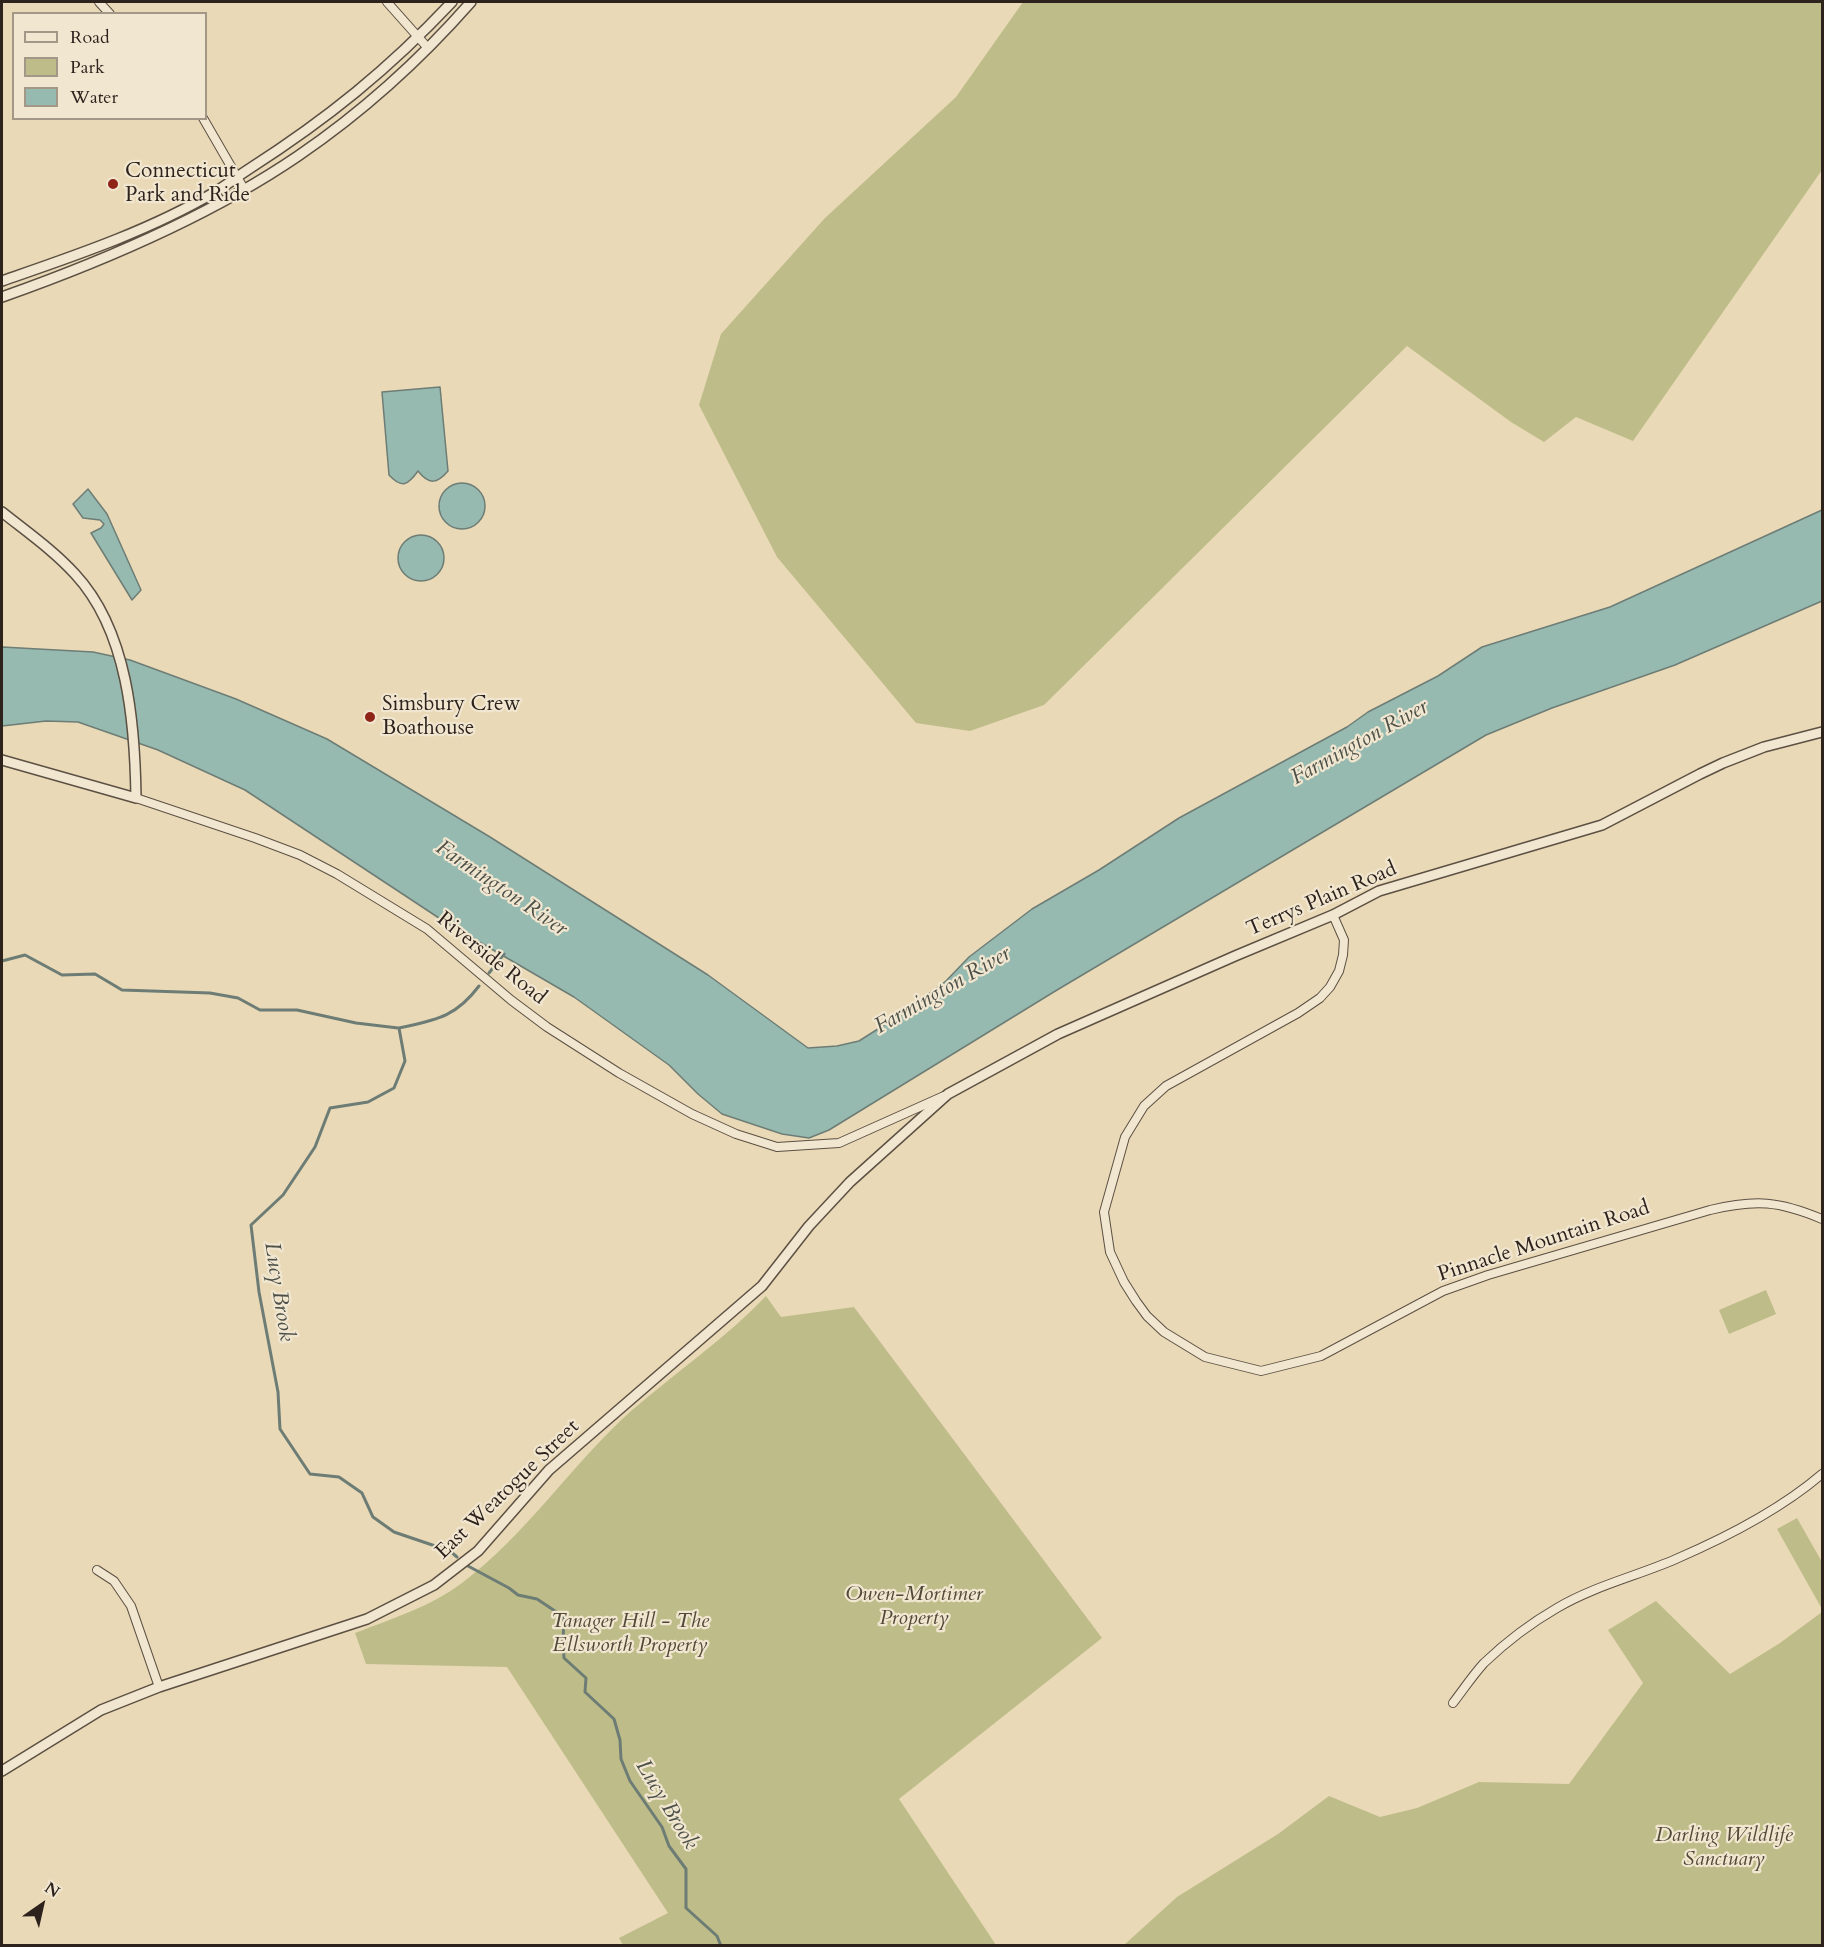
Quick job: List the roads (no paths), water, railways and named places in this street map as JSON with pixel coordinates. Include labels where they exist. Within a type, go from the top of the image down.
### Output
[{"type":"street","points":[[387,2],[427,47]]},
{"type":"street","points":[[2,281],[132,232],[206,197],[339,107],[418,37],[452,2]]},
{"type":"street","points":[[2,297],[146,240],[244,189],[299,156],[387,86],[471,2]]},
{"type":"street","points":[[204,120],[244,189]]},
{"type":"street","points":[[2,512],[37,539],[76,575],[101,610],[118,654],[129,710],[136,764],[136,798]]},
{"type":"street","name":"Terrys Plain Road","points":[[948,1094],[1058,1034],[1333,915],[1379,891],[1602,825],[1724,763],[1764,747],[1822,732]]},
{"type":"street","name":"Riverside Road","points":[[2,760],[136,798],[300,855],[337,874],[426,928],[511,1000],[547,1027],[620,1073],[692,1114],[736,1134],[777,1147],[839,1143],[948,1094]]},
{"type":"street","name":"Pinnacle Mountain Road","points":[[1333,915],[1344,940],[1343,956],[1339,971],[1330,987],[1320,998],[1299,1013],[1166,1086],[1144,1106],[1125,1137],[1104,1212],[1110,1252],[1136,1301],[1147,1316],[1164,1332],[1205,1357],[1262,1371],[1321,1356],[1443,1291],[1488,1275],[1710,1210],[1736,1204],[1765,1202],[1784,1205],[1822,1219]]},
{"type":"street","name":"East Weatogue Street","points":[[2,1771],[101,1710],[159,1687],[366,1619],[434,1586],[478,1551],[549,1470],[762,1286],[809,1226],[850,1182],[948,1094]]},
{"type":"street","points":[[1453,1702],[1483,1665],[1510,1640],[1558,1607],[1677,1559],[1746,1524],[1805,1489],[1822,1474]]},
{"type":"street","points":[[97,1570],[114,1581],[131,1606],[159,1687]]},
{"type":"water","points":[[440,387],[448,471],[437,480],[429,481],[418,471],[411,480],[401,484],[389,475],[382,392]]},
{"type":"water","points":[[462,483],[478,490],[485,506],[478,522],[462,529],[446,522],[439,506],[446,490]]},
{"type":"water","points":[[88,489],[107,514],[141,590],[132,600],[91,533],[104,524],[100,520],[83,518],[73,504]]},
{"type":"water","name":"Farmington River","points":[[1822,510],[1822,601],[1675,665],[1552,708],[1486,735],[1057,990],[829,1130],[809,1138],[782,1134],[722,1114],[669,1065],[574,997],[445,922],[245,790],[158,750],[78,722],[46,721],[2,726],[2,647],[93,652],[130,660],[236,699],[327,739],[490,837],[708,975],[808,1048],[837,1046],[859,1041],[903,1013],[946,981],[969,957],[1032,909],[1099,870],[1179,818],[1347,727],[1368,712],[1438,676],[1482,647],[1610,607]]},
{"type":"water","points":[[421,535],[437,542],[444,558],[437,574],[421,581],[405,574],[398,558],[405,542]]},
{"type":"waterway","name":"Lucy Brook","points":[[489,973],[504,954]]},
{"type":"waterway","points":[[2,961],[25,955],[62,975],[95,974],[122,990],[210,993],[238,998],[260,1010],[297,1010],[356,1023],[398,1028]]},
{"type":"waterway","name":"Lucy Brook","points":[[457,1557],[450,1551],[394,1532],[373,1517],[362,1493],[339,1477],[310,1474],[280,1429],[278,1392],[259,1292],[251,1225],[283,1195],[315,1147],[330,1108],[368,1102],[394,1088],[405,1061],[399,1028],[444,1016],[461,1005],[479,986]]},
{"type":"waterway","name":"Lucy Brook","points":[[468,1566],[518,1595],[537,1599],[564,1617],[564,1658],[586,1678],[585,1692],[614,1719],[620,1740],[621,1759],[630,1781],[662,1827],[669,1846],[686,1869],[686,1908],[717,1936],[721,1946]]},
{"type":"place","name":"Connecticut Park and Ride","points":[[113,184]]},
{"type":"place","name":"Simsbury Crew Boathouse","points":[[370,717]]},
{"type":"park label","name":"Owen-Mortimer Property","points":[[914,1607]]},
{"type":"park label","name":"Tanager Hill - The Ellsworth Property","points":[[630,1634]]},
{"type":"park label","name":"Darling Wildlife Sanctuary","points":[[1724,1848]]}]
